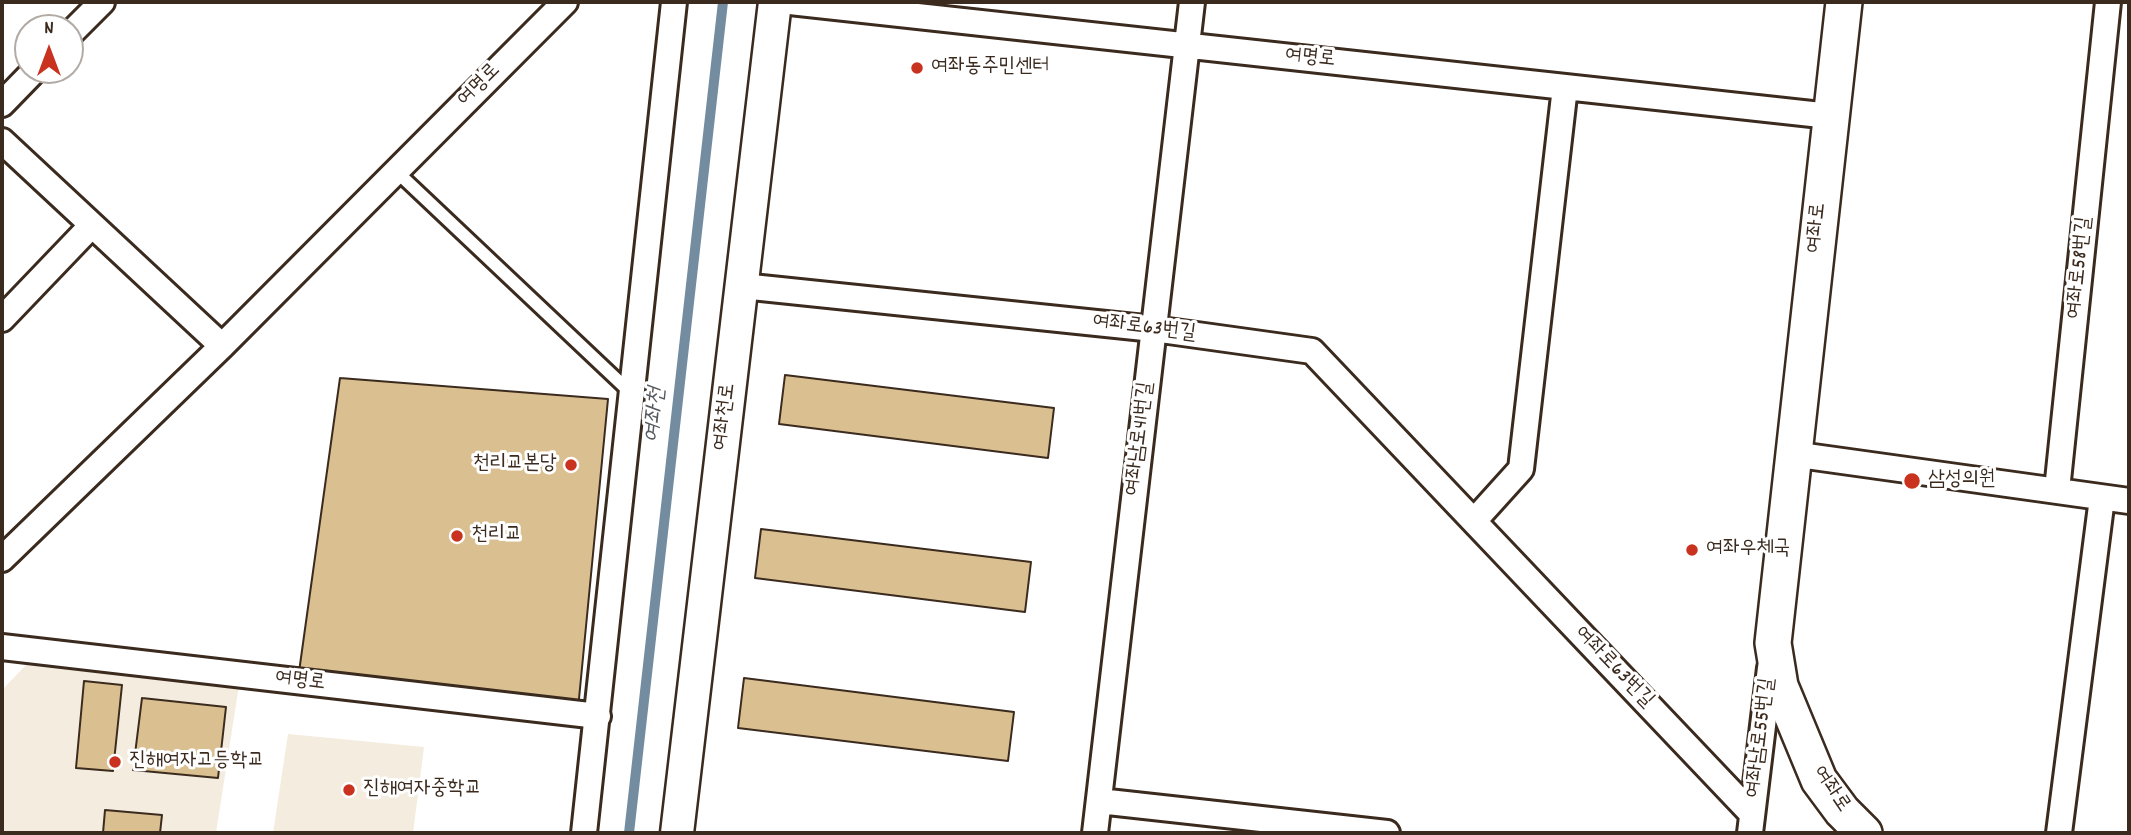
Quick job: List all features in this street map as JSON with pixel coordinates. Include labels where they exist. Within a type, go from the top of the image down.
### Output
[{"type":"main road","name":"여좌로","points":[[1844,2],[1773,643],[1780,686],[1819,779],[1842,811],[1864,833]]},
{"type":"street","points":[[84,20],[102,2]]},
{"type":"street","name":"여명로","points":[[2,559],[222,346],[565,2]]},
{"type":"street","points":[[584,833],[674,2]]},
{"type":"street","name":"여좌천로","points":[[677,833],[775,2]]},
{"type":"street","name":"여명로","points":[[790,2],[1830,116]]},
{"type":"street","name":"여좌남로41번길","points":[[1095,833],[1192,2]]},
{"type":"street","name":"여좌로58번길","points":[[2057,490],[2108,2]]},
{"type":"street","points":[[2,104],[21,84]]},
{"type":"street","points":[[1474,522],[1521,469],[1565,87]]},
{"type":"street","points":[[2,141],[222,346]]},
{"type":"street","points":[[2,319],[92,225]]},
{"type":"street","name":"여좌로63번길","points":[[742,286],[1154,329],[1312,351],[1474,522],[1751,824]]},
{"type":"street","points":[[1792,454],[2129,501]]},
{"type":"street","points":[[2059,833],[2102,498]]},
{"type":"street","name":"여좌남로55번길","points":[[1751,824],[1773,643]]},
{"type":"street","name":"여명로","points":[[2,647],[598,716]]},
{"type":"street","points":[[1099,801],[1259,826],[1387,833]]},
{"type":"lane","points":[[396,171],[630,392]]},
{"type":"shaded area","name":"진해여자고등학교","points":[[27,664],[239,685],[216,833],[2,833],[2,690]]},
{"type":"shaded area","name":"진해여자중학교","points":[[288,734],[424,747],[413,833],[273,833]]},
{"type":"building","points":[[785,375],[1054,408],[1048,458],[779,424]]},
{"type":"building","name":"천리교","points":[[340,378],[608,399],[578,709],[299,672]]},
{"type":"building","points":[[761,529],[1031,562],[1025,612],[755,578]]},
{"type":"building","points":[[744,678],[1014,712],[1008,761],[738,728]]},
{"type":"building","points":[[84,681],[122,685],[113,771],[76,768]]},
{"type":"building","points":[[142,698],[226,707],[218,778],[133,770]]},
{"type":"building","points":[[105,810],[162,815],[160,833],[103,833]]},
{"type":"waterway","name":"여좌천","points":[[629,833],[723,2]]},
{"type":"place","name":"여좌동주민센터","points":[[917,68]]},
{"type":"place","name":"천리교본당","points":[[571,465]]},
{"type":"place","name":"삼성의원","points":[[1912,481]]},
{"type":"place","name":"천리교","points":[[457,536]]},
{"type":"place","name":"여좌우체국","points":[[1692,550]]},
{"type":"place","name":"진해여자고등학교","points":[[115,762]]},
{"type":"place","name":"진해여자중학교","points":[[349,790]]}]
